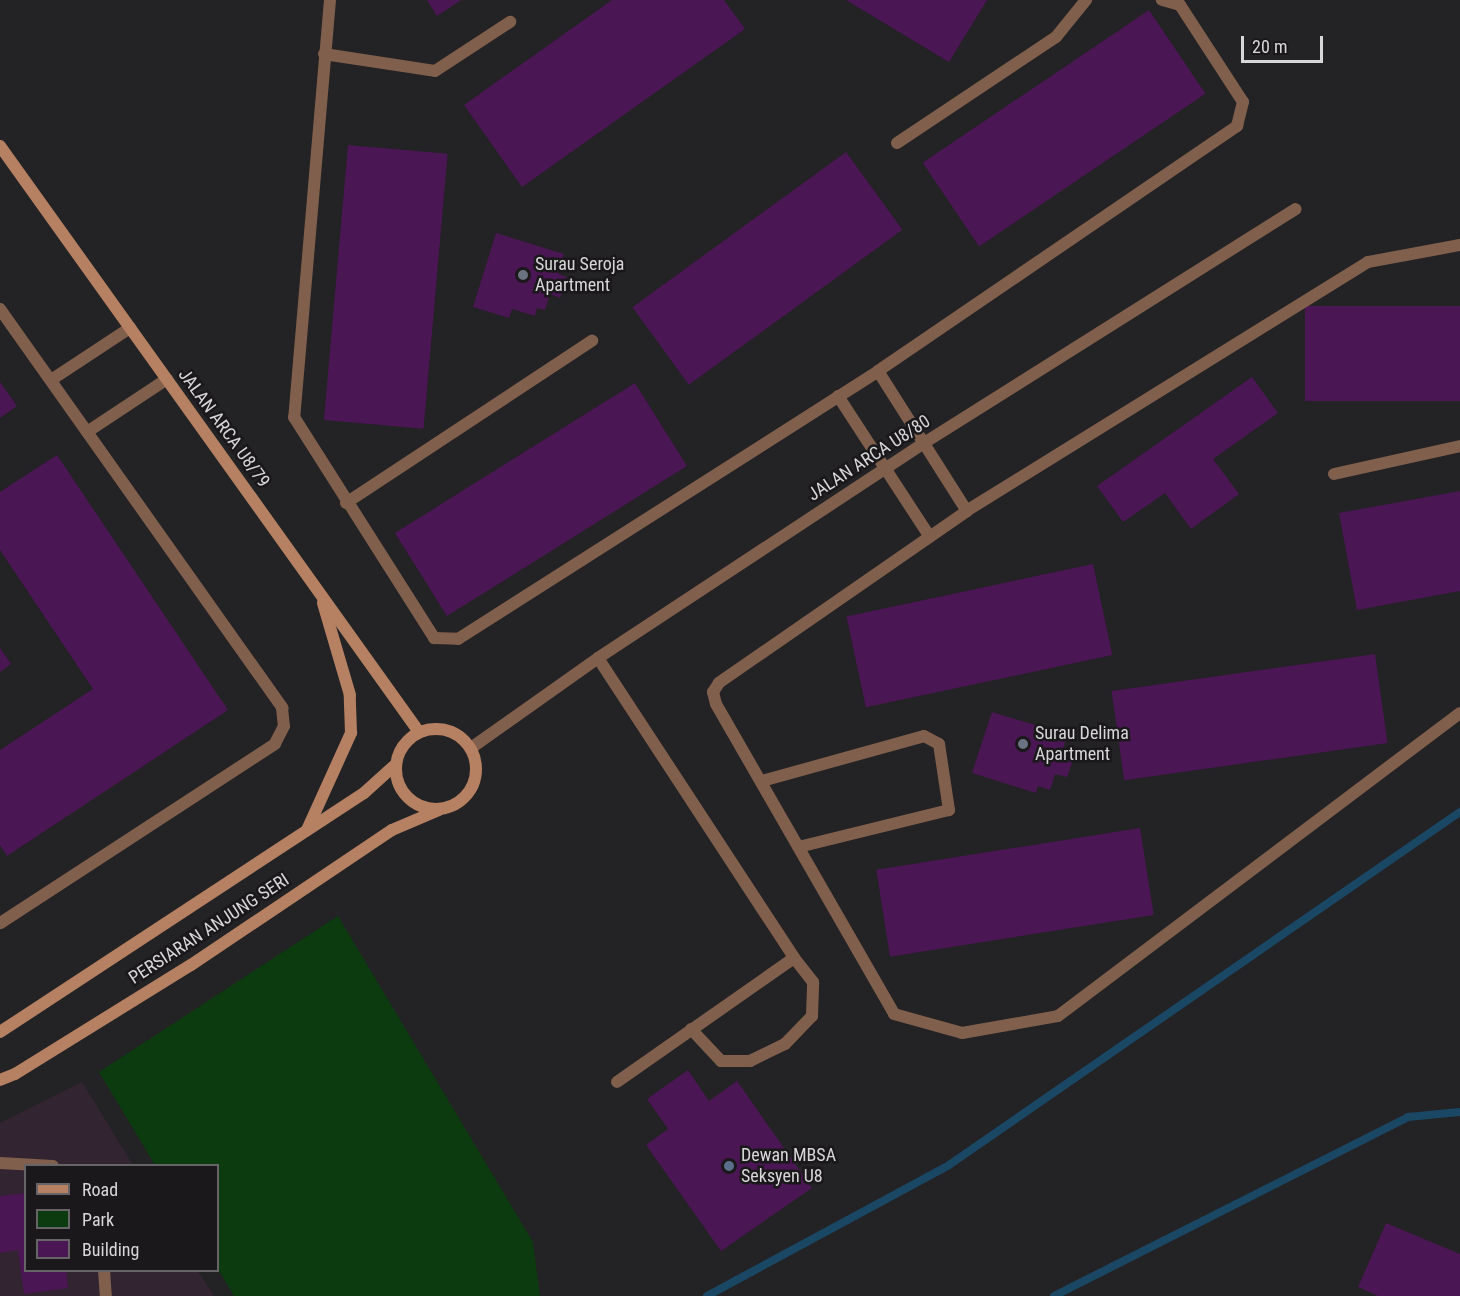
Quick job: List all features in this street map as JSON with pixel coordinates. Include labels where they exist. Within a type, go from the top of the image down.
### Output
[{"type":"street","points":[[330,0],[294,417],[346,503],[434,638],[458,639],[878,371],[1237,126],[1243,102],[1180,5],[1162,0]]},
{"type":"street","points":[[897,142],[1056,37],[1086,0]]},
{"type":"street","points":[[324,54],[435,71],[510,22]]},
{"type":"street","name":"JALAN ARCA U8/79","points":[[0,146],[419,732]]},
{"type":"street","name":"JALAN ARCA U8/80","points":[[471,748],[598,658],[924,443],[1294,209]]},
{"type":"street","points":[[1460,245],[1368,262],[967,512],[719,683],[713,693],[716,704],[894,1014],[962,1033],[1058,1016],[1460,713]]},
{"type":"street","points":[[0,309],[282,708],[285,726],[275,744],[0,923]]},
{"type":"street","points":[[51,380],[130,328]]},
{"type":"street","points":[[346,503],[592,340]]},
{"type":"street","points":[[878,371],[967,512]]},
{"type":"street","points":[[87,432],[167,379]]},
{"type":"street","points":[[838,396],[930,537]]},
{"type":"street","points":[[1334,474],[1460,446]]},
{"type":"street","points":[[306,831],[351,733],[350,695],[320,593]]},
{"type":"street","points":[[598,658],[794,958],[813,981],[812,1016],[785,1044],[750,1061],[721,1060],[691,1029]]},
{"type":"street","points":[[433,729],[448,730],[461,737],[471,748],[477,764],[476,780],[468,795],[455,806],[439,810],[421,807],[406,798],[397,782],[395,765],[403,746],[419,732],[433,729]]},
{"type":"street","points":[[762,781],[924,736],[939,744],[949,810],[798,847]]},
{"type":"street","name":"PERSIARAN ANJUNG SERI","points":[[0,1032],[364,793],[395,765]]},
{"type":"street","name":"PERSIARAN ANJUNG SERI","points":[[0,1080],[15,1074],[191,964],[392,830],[439,810]]},
{"type":"street","points":[[617,1082],[794,958]]},
{"type":"street","points":[[0,1162],[26,1164]]},
{"type":"street","points":[[104,1272],[106,1296]]},
{"type":"shaded area","points":[[82,1082],[132,1164],[24,1164],[24,1272],[199,1272],[214,1296],[0,1296],[0,1123]]},
{"type":"green space","points":[[338,916],[533,1242],[540,1296],[234,1296],[219,1271],[219,1164],[154,1164],[99,1072]]},
{"type":"building","points":[[427,0],[461,0],[437,16]]},
{"type":"building","points":[[612,0],[724,0],[745,29],[522,187],[464,105]]},
{"type":"building","points":[[846,0],[987,0],[949,62]]},
{"type":"building","points":[[1149,10],[1205,94],[979,246],[923,163]]},
{"type":"building","points":[[348,145],[448,154],[424,429],[324,420]]},
{"type":"building","points":[[846,152],[902,230],[689,385],[632,307]]},
{"type":"building","name":"Surau Seroja Apartment","points":[[496,233],[564,254],[558,274],[567,277],[560,298],[550,294],[545,310],[537,308],[535,316],[512,309],[509,318],[473,307]]},
{"type":"building","points":[[1305,306],[1460,306],[1460,401],[1305,401]]},
{"type":"building","points":[[1252,377],[1278,413],[1213,459],[1239,494],[1191,529],[1165,493],[1123,522],[1097,486]]},
{"type":"building","points":[[0,382],[17,406],[0,418]]},
{"type":"building","points":[[635,383],[687,466],[447,616],[395,533]]},
{"type":"building","points":[[57,455],[228,710],[7,856],[0,845],[0,750],[93,689],[0,550],[0,492]]},
{"type":"building","points":[[1460,491],[1460,591],[1357,610],[1339,513]]},
{"type":"building","points":[[1093,564],[1112,655],[866,707],[847,616]]},
{"type":"building","points":[[0,648],[11,664],[0,672]]},
{"type":"building","points":[[1375,654],[1388,743],[1124,780],[1112,691]]},
{"type":"building","name":"Surau Delima Apartment","points":[[992,712],[1067,735],[1062,753],[1074,757],[1067,777],[1055,774],[1050,790],[1038,786],[1036,793],[972,773]]},
{"type":"building","points":[[1140,828],[1154,915],[890,957],[876,870]]},
{"type":"building","name":"Dewan MBSA Seksyen U8","points":[[688,1070],[709,1101],[737,1081],[812,1188],[721,1251],[646,1145],[668,1129],[647,1099]]},
{"type":"building","points":[[24,1193],[24,1272],[66,1272],[68,1288],[24,1294],[18,1250],[0,1253],[0,1196]]},
{"type":"building","points":[[1386,1223],[1460,1254],[1460,1296],[1378,1296],[1358,1287]]},
{"type":"waterway","points":[[707,1296],[949,1165],[1460,812]]},
{"type":"waterway","points":[[1054,1296],[1408,1117],[1460,1112]]},
{"type":"place","name":"Surau Seroja Apartment","points":[[523,275]]},
{"type":"place","name":"Surau Delima Apartment","points":[[1023,744]]},
{"type":"place","name":"Dewan MBSA Seksyen U8","points":[[729,1166]]}]
